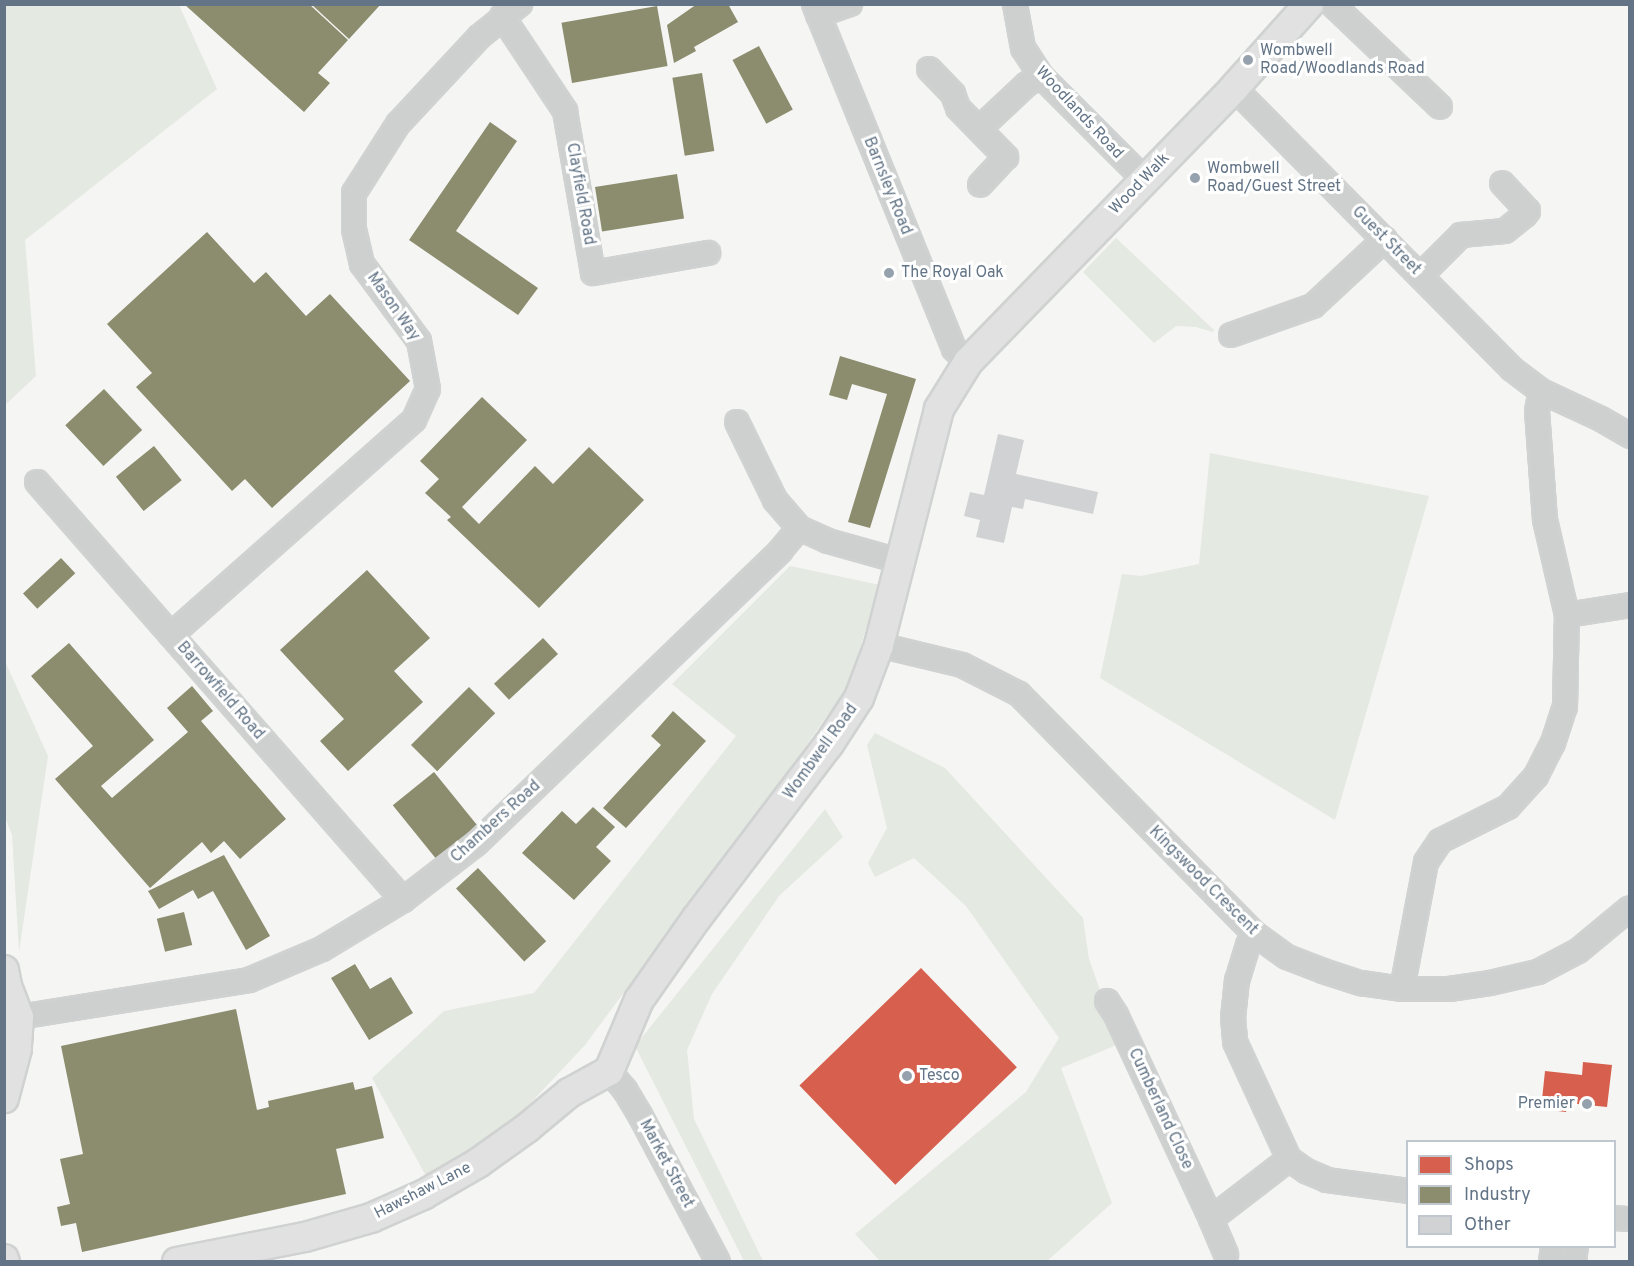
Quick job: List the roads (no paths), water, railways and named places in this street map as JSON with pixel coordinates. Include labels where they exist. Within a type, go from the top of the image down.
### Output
[{"type":"main road","name":"Wood Walk","points":[[968,362],[1234,88],[1309,4]]},
{"type":"main road","name":"Wombwell Road","points":[[609,1071],[639,1000],[696,919],[829,744],[859,698],[879,645],[939,409],[968,362]]},
{"type":"main road","points":[[4,970],[17,1048],[4,1098]]},
{"type":"main road","name":"Hawshaw Lane","points":[[177,1262],[305,1237],[371,1218],[423,1195],[478,1163],[527,1128],[569,1093],[609,1071]]},
{"type":"street","points":[[816,10],[850,4]]},
{"type":"street","name":"Woodlands Road","points":[[1015,4],[1023,48],[1041,76],[1144,180]]},
{"type":"street","points":[[1332,4],[1440,108]]},
{"type":"street","name":"Clayfield Road","points":[[511,10],[565,111],[593,273],[708,253]]},
{"type":"street","name":"Mason Way","points":[[171,635],[414,420],[428,388],[419,341],[362,264],[354,229],[354,193],[398,124],[479,37],[511,10]]},
{"type":"street","name":"Barnsley Road","points":[[816,10],[954,349],[968,362]]},
{"type":"street","points":[[929,69],[953,94],[958,108],[1006,157],[980,185]]},
{"type":"street","points":[[980,128],[1027,84],[1041,76]]},
{"type":"street","name":"Guest Street","points":[[1234,88],[1512,369],[1541,391],[1601,419],[1629,436]]},
{"type":"street","points":[[1421,275],[1461,235],[1505,231],[1525,215],[1528,211],[1502,183]]},
{"type":"street","points":[[1231,335],[1313,306],[1385,239]]},
{"type":"street","points":[[1402,988],[1425,862],[1440,841],[1508,807],[1536,776],[1553,743],[1565,707],[1567,615],[1545,520],[1537,411],[1541,391]]},
{"type":"street","points":[[736,422],[775,500],[799,528],[828,541],[899,561]]},
{"type":"street","name":"Barrowfield Road","points":[[37,482],[403,900]]},
{"type":"street","name":"Chambers Road","points":[[12,1017],[249,980],[322,949],[403,900],[477,843],[780,551],[799,528]]},
{"type":"street","points":[[1567,615],[1629,605]]},
{"type":"street","name":"Kingswood Crescent","points":[[879,645],[962,665],[1019,694],[1255,934],[1287,957],[1323,971],[1361,983],[1449,990],[1538,972],[1578,951],[1627,916]]},
{"type":"street","points":[[1255,934],[1248,945],[1237,980],[1233,1017],[1235,1042],[1289,1159],[1306,1172],[1327,1180],[1406,1191]]},
{"type":"street","name":"Cumberland Close","points":[[1107,1001],[1116,1015],[1226,1255]]},
{"type":"street","name":"Market Street","points":[[609,1071],[625,1090],[640,1115],[718,1262]]},
{"type":"street","points":[[1211,1219],[1289,1159]]},
{"type":"place","name":"Wombwell Road/Woodlands Road","points":[[1248,60]]},
{"type":"place","name":"Wombwell Road/Guest Street","points":[[1195,178]]},
{"type":"place","name":"The Royal Oak","points":[[889,273]]},
{"type":"place","name":"Tesco","points":[[907,1076]]},
{"type":"place","name":"Premier","points":[[1587,1104]]}]
